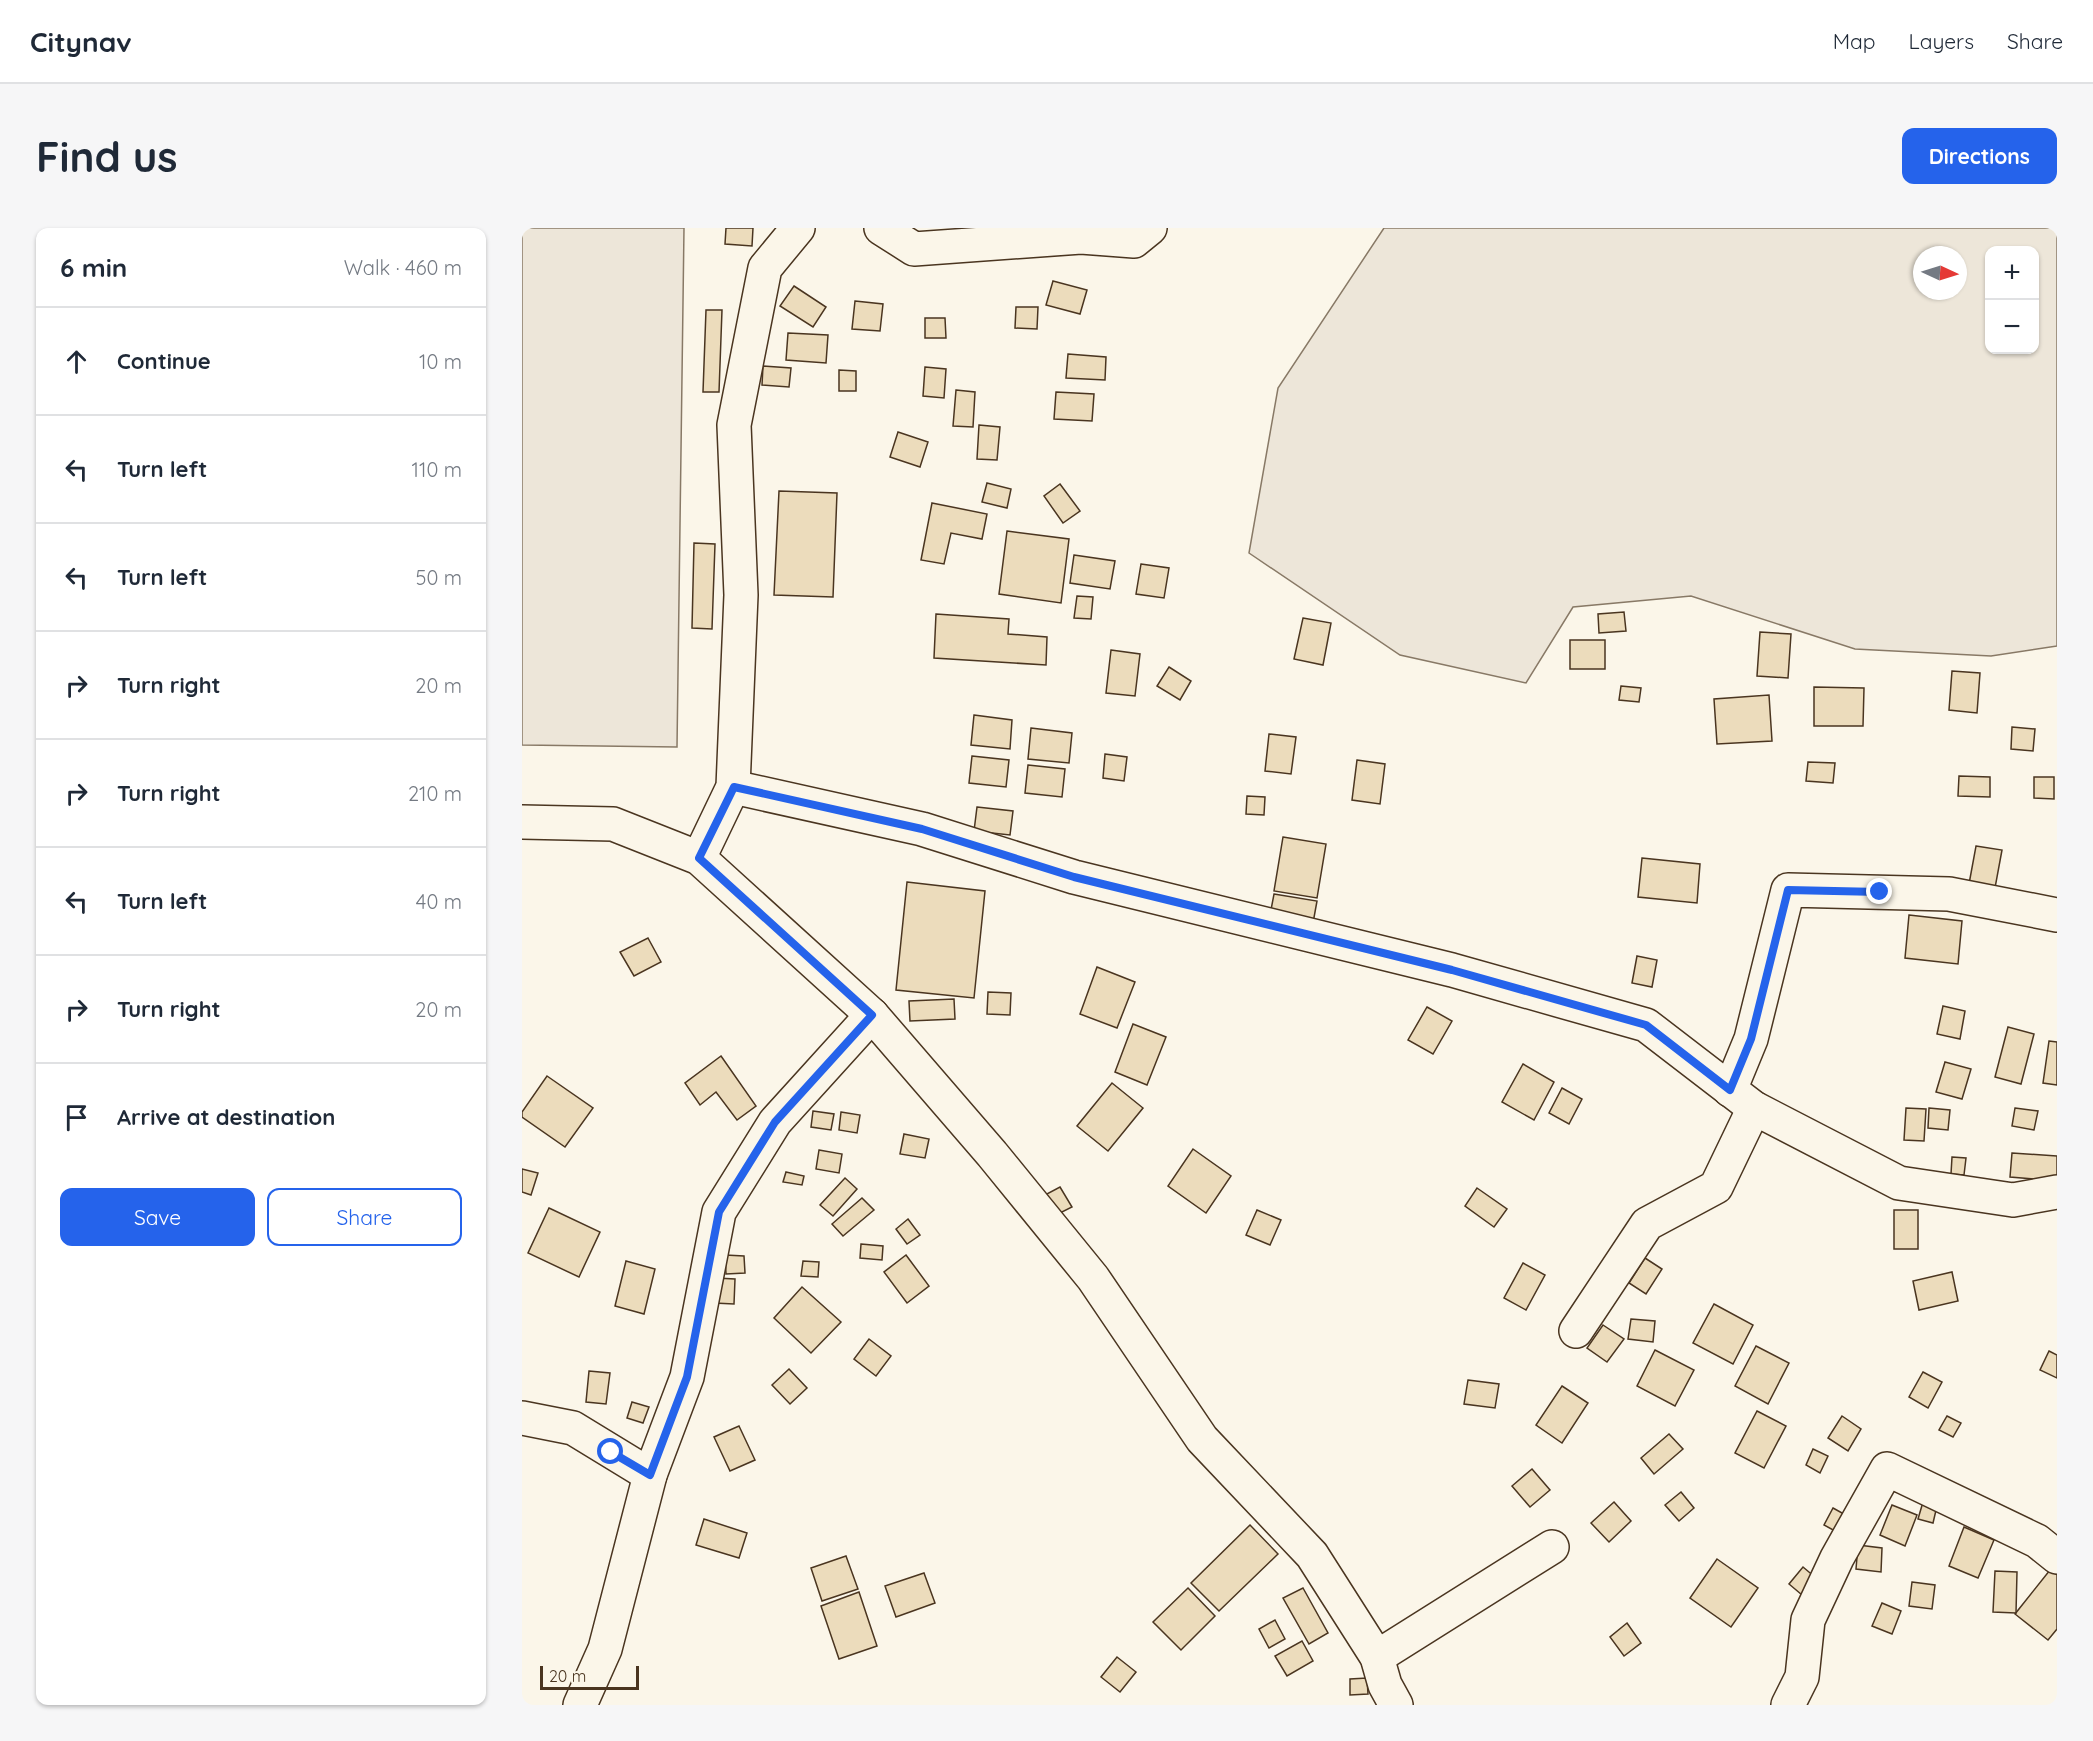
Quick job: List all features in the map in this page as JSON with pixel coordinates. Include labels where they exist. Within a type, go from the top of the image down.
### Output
[{"type":"street","points":[[699,858],[734,787],[741,595],[734,425],[765,268],[798,228]]},
{"type":"street","points":[[881,228],[914,249],[1081,237],[1134,241],[1150,228]]},
{"type":"street","points":[[734,787],[922,829],[1074,877],[1452,970],[1646,1025],[1742,1099],[1899,1184],[2013,1200],[2057,1191]]},
{"type":"street","points":[[522,822],[613,824],[699,858],[872,1015],[992,1154],[1093,1278],[1202,1439],[1312,1555],[1384,1688],[1552,1547]]},
{"type":"street","points":[[1576,1331],[1647,1224],[1716,1187],[1742,1099],[1751,1039],[1788,890],[1949,894],[2057,915]]},
{"type":"street","points":[[580,1705],[604,1649],[650,1475],[687,1377],[719,1212],[775,1122],[872,1015]]},
{"type":"street","points":[[522,1418],[573,1428],[650,1475]]},
{"type":"street","points":[[1788,1705],[1802,1677],[1809,1620],[1837,1558],[1887,1470],[2037,1541],[2057,1557]]},
{"type":"shaded area","points":[[522,228],[684,228],[677,747],[522,745]]},
{"type":"shaded area","points":[[1384,228],[2057,228],[2057,646],[1991,656],[1855,649],[1691,596],[1573,607],[1526,683],[1400,655],[1249,553],[1278,388]]},
{"type":"building","points":[[726,228],[753,228],[752,246],[725,244]]},
{"type":"building","points":[[1053,281],[1087,290],[1080,314],[1046,305]]},
{"type":"building","points":[[794,286],[826,307],[813,327],[780,306]]},
{"type":"building","points":[[855,301],[883,304],[880,331],[852,329]]},
{"type":"building","points":[[1016,307],[1038,307],[1037,329],[1015,328]]},
{"type":"building","points":[[706,310],[722,310],[719,392],[703,392]]},
{"type":"building","points":[[925,318],[945,318],[946,338],[925,338]]},
{"type":"building","points":[[788,333],[828,335],[826,363],[786,360]]},
{"type":"building","points":[[1068,354],[1106,357],[1105,380],[1066,378]]},
{"type":"building","points":[[763,366],[791,368],[789,387],[762,385]]},
{"type":"building","points":[[925,367],[946,369],[944,398],[923,396]]},
{"type":"building","points":[[839,370],[856,371],[856,391],[839,391]]},
{"type":"building","points":[[956,390],[975,392],[973,427],[953,426]]},
{"type":"building","points":[[1056,392],[1094,394],[1092,421],[1054,419]]},
{"type":"building","points":[[979,425],[1000,427],[997,460],[977,459]]},
{"type":"building","points":[[898,432],[928,442],[920,467],[890,457]]},
{"type":"building","points":[[987,483],[1011,489],[1007,508],[982,502]]},
{"type":"building","points":[[1060,484],[1080,511],[1063,523],[1044,496]]},
{"type":"building","points":[[779,491],[837,493],[833,597],[774,595]]},
{"type":"building","points":[[932,503],[987,514],[982,539],[951,533],[944,564],[921,560]]},
{"type":"building","points":[[1007,531],[1069,539],[1061,603],[999,594]]},
{"type":"building","points":[[694,543],[715,544],[712,629],[692,628]]},
{"type":"building","points":[[1074,555],[1115,561],[1110,589],[1070,583]]},
{"type":"building","points":[[1141,564],[1169,568],[1164,598],[1136,594]]},
{"type":"building","points":[[1077,596],[1093,597],[1091,619],[1074,618]]},
{"type":"building","points":[[1624,612],[1626,631],[1599,633],[1598,614]]},
{"type":"building","points":[[936,614],[1009,619],[1008,634],[1047,637],[1046,665],[934,658]]},
{"type":"building","points":[[1303,618],[1331,623],[1323,665],[1294,659]]},
{"type":"building","points":[[1760,632],[1791,634],[1788,678],[1757,676]]},
{"type":"building","points":[[1570,640],[1605,640],[1605,669],[1570,669]]},
{"type":"building","points":[[1111,650],[1140,654],[1135,696],[1106,693]]},
{"type":"building","points":[[1169,667],[1191,681],[1180,700],[1157,686]]},
{"type":"building","points":[[1952,671],[1980,673],[1977,713],[1949,710]]},
{"type":"building","points":[[1621,686],[1641,688],[1639,702],[1619,700]]},
{"type":"building","points":[[1814,687],[1864,688],[1863,726],[1814,726]]},
{"type":"building","points":[[1769,695],[1772,741],[1717,744],[1714,699]]},
{"type":"building","points":[[974,715],[1012,720],[1010,749],[971,745]]},
{"type":"building","points":[[2012,727],[2035,729],[2033,751],[2011,749]]},
{"type":"building","points":[[1031,728],[1072,733],[1069,763],[1028,759]]},
{"type":"building","points":[[1269,734],[1296,737],[1291,774],[1265,771]]},
{"type":"building","points":[[1105,754],[1127,757],[1124,781],[1103,778]]},
{"type":"building","points":[[972,756],[1009,760],[1006,787],[969,783]]},
{"type":"building","points":[[1357,760],[1385,764],[1380,804],[1352,800]]},
{"type":"building","points":[[1808,762],[1835,763],[1833,783],[1806,781]]},
{"type":"building","points":[[1028,765],[1065,769],[1062,797],[1025,793]]},
{"type":"building","points":[[1959,776],[1990,777],[1990,797],[1958,796]]},
{"type":"building","points":[[2034,777],[2054,777],[2054,799],[2034,798]]},
{"type":"building","points":[[1247,796],[1265,797],[1264,815],[1246,814]]},
{"type":"building","points":[[977,807],[1013,811],[1010,835],[974,831]]},
{"type":"building","points":[[1283,837],[1326,844],[1317,898],[1274,891]]},
{"type":"building","points":[[1976,846],[2002,850],[1995,888],[1969,884]]},
{"type":"building","points":[[1642,858],[1700,864],[1697,903],[1638,897]]},
{"type":"building","points":[[907,882],[985,891],[974,998],[896,990]]},
{"type":"building","points":[[1274,894],[1317,901],[1313,923],[1270,915]]},
{"type":"building","points":[[1909,915],[1962,921],[1958,964],[1905,958]]},
{"type":"building","points":[[648,938],[661,962],[634,976],[620,952]]},
{"type":"building","points":[[1637,956],[1657,960],[1652,987],[1632,983]]},
{"type":"building","points":[[1097,967],[1135,982],[1117,1028],[1080,1014]]},
{"type":"building","points":[[988,992],[1011,993],[1010,1015],[987,1014]]},
{"type":"building","points":[[954,999],[955,1019],[910,1021],[909,1001]]},
{"type":"building","points":[[1943,1006],[1965,1011],[1960,1039],[1937,1034]]},
{"type":"building","points":[[1427,1007],[1452,1021],[1433,1054],[1408,1040]]},
{"type":"building","points":[[1133,1024],[1166,1037],[1147,1085],[1115,1072]]},
{"type":"building","points":[[2008,1027],[2034,1034],[2021,1084],[1995,1077]]},
{"type":"building","points":[[2049,1041],[2057,1042],[2057,1085],[2043,1083]]},
{"type":"building","points":[[721,1056],[756,1106],[737,1120],[716,1092],[700,1105],[685,1083]]},
{"type":"building","points":[[1945,1062],[1971,1069],[1962,1099],[1936,1092]]},
{"type":"building","points":[[1523,1064],[1554,1082],[1534,1120],[1502,1102]]},
{"type":"building","points":[[547,1076],[593,1108],[565,1147],[522,1117],[522,1112]]},
{"type":"building","points":[[1112,1083],[1143,1108],[1108,1151],[1077,1126]]},
{"type":"building","points":[[1562,1088],[1582,1099],[1569,1124],[1549,1113]]},
{"type":"building","points":[[1906,1108],[1926,1109],[1924,1141],[1904,1140]]},
{"type":"building","points":[[1929,1108],[1950,1110],[1948,1130],[1928,1128]]},
{"type":"building","points":[[2015,1108],[2038,1111],[2034,1130],[2012,1126]]},
{"type":"building","points":[[813,1111],[834,1114],[831,1130],[811,1127]]},
{"type":"building","points":[[841,1112],[860,1115],[857,1133],[839,1130]]},
{"type":"building","points":[[904,1134],[929,1139],[925,1158],[900,1154]]},
{"type":"building","points":[[1193,1149],[1231,1176],[1206,1213],[1168,1186]]},
{"type":"building","points":[[819,1150],[842,1154],[839,1173],[816,1169]]},
{"type":"building","points":[[2012,1153],[2057,1156],[2057,1181],[2010,1177]]},
{"type":"building","points":[[1952,1157],[1966,1158],[1964,1175],[1951,1174]]},
{"type":"building","points":[[522,1169],[538,1173],[531,1195],[522,1192]]},
{"type":"building","points":[[786,1172],[804,1176],[802,1185],[783,1182]]},
{"type":"building","points":[[845,1178],[857,1189],[833,1216],[820,1205]]},
{"type":"building","points":[[1060,1187],[1072,1207],[1054,1216],[1043,1196]]},
{"type":"building","points":[[1477,1188],[1507,1209],[1494,1227],[1465,1206]]},
{"type":"building","points":[[862,1198],[874,1210],[843,1236],[832,1224]]},
{"type":"building","points":[[549,1208],[600,1232],[579,1277],[528,1253]]},
{"type":"building","points":[[1257,1210],[1281,1220],[1270,1245],[1246,1235]]},
{"type":"building","points":[[1894,1210],[1918,1210],[1918,1249],[1894,1249]]},
{"type":"building","points":[[908,1219],[920,1235],[907,1244],[896,1229]]},
{"type":"building","points":[[861,1244],[883,1246],[882,1260],[860,1258]]},
{"type":"building","points":[[725,1255],[744,1256],[745,1273],[726,1274]]},
{"type":"building","points":[[906,1255],[929,1286],[907,1303],[884,1272]]},
{"type":"building","points":[[1645,1258],[1662,1269],[1646,1294],[1629,1283]]},
{"type":"building","points":[[626,1261],[655,1269],[644,1314],[615,1306]]},
{"type":"building","points":[[803,1261],[819,1262],[818,1277],[801,1276]]},
{"type":"building","points":[[1523,1263],[1545,1275],[1526,1310],[1504,1298]]},
{"type":"building","points":[[1952,1272],[1958,1301],[1919,1310],[1913,1281]]},
{"type":"building","points":[[716,1278],[735,1279],[734,1304],[714,1303]]},
{"type":"building","points":[[802,1287],[841,1322],[811,1353],[774,1318]]},
{"type":"building","points":[[1714,1304],[1753,1325],[1733,1364],[1693,1343]]},
{"type":"building","points":[[1631,1319],[1655,1321],[1653,1342],[1628,1339]]},
{"type":"building","points":[[1603,1325],[1624,1339],[1607,1362],[1587,1348]]},
{"type":"building","points":[[869,1339],[891,1356],[876,1376],[854,1359]]},
{"type":"building","points":[[1756,1346],[1789,1363],[1768,1404],[1735,1386]]},
{"type":"building","points":[[1655,1350],[1694,1370],[1675,1406],[1637,1386]]},
{"type":"building","points":[[2049,1351],[2057,1355],[2057,1378],[2040,1370]]},
{"type":"building","points":[[789,1369],[807,1388],[790,1404],[772,1385]]},
{"type":"building","points":[[589,1371],[610,1373],[606,1404],[586,1402]]},
{"type":"building","points":[[1923,1372],[1942,1382],[1928,1408],[1909,1397]]},
{"type":"building","points":[[1468,1380],[1499,1384],[1495,1408],[1464,1404]]},
{"type":"building","points":[[1562,1386],[1588,1403],[1562,1443],[1536,1425]]},
{"type":"building","points":[[632,1402],[649,1407],[643,1423],[627,1418]]},
{"type":"building","points":[[1757,1411],[1786,1426],[1764,1468],[1735,1453]]},
{"type":"building","points":[[1842,1416],[1861,1429],[1848,1451],[1828,1438]]},
{"type":"building","points":[[1947,1416],[1961,1423],[1953,1437],[1939,1430]]},
{"type":"building","points":[[739,1426],[755,1460],[730,1471],[714,1437]]},
{"type":"building","points":[[1669,1434],[1683,1449],[1654,1474],[1641,1458]]},
{"type":"building","points":[[1813,1449],[1828,1456],[1820,1473],[1806,1465]]},
{"type":"building","points":[[1532,1469],[1550,1490],[1530,1507],[1512,1486]]},
{"type":"building","points":[[1681,1492],[1694,1508],[1679,1521],[1665,1505]]},
{"type":"building","points":[[1614,1502],[1631,1521],[1609,1542],[1591,1523]]},
{"type":"building","points":[[1923,1502],[1937,1506],[1933,1523],[1918,1519]]},
{"type":"building","points":[[1892,1505],[1917,1515],[1905,1546],[1880,1535]]},
{"type":"building","points":[[1833,1508],[1853,1519],[1844,1536],[1824,1525]]},
{"type":"building","points":[[704,1519],[747,1533],[739,1558],[696,1545]]},
{"type":"building","points":[[1250,1525],[1278,1554],[1219,1611],[1191,1583]]},
{"type":"building","points":[[1964,1527],[1994,1540],[1978,1578],[1949,1566]]},
{"type":"building","points":[[1858,1545],[1882,1548],[1881,1572],[1856,1569]]},
{"type":"building","points":[[846,1556],[858,1589],[822,1601],[811,1568]]},
{"type":"building","points":[[1717,1559],[1758,1588],[1731,1627],[1690,1598]]},
{"type":"building","points":[[1803,1567],[1822,1583],[1808,1600],[1789,1584]]},
{"type":"building","points":[[2050,1570],[2057,1575],[2057,1629],[2048,1640],[2015,1614]]},
{"type":"building","points":[[1995,1571],[2017,1572],[2016,1613],[1993,1612]]},
{"type":"building","points":[[924,1573],[935,1603],[896,1617],[885,1586]]},
{"type":"building","points":[[1912,1582],[1935,1585],[1932,1609],[1909,1606]]},
{"type":"building","points":[[1188,1588],[1215,1616],[1181,1650],[1153,1622]]},
{"type":"building","points":[[1303,1588],[1328,1633],[1309,1644],[1283,1598]]},
{"type":"building","points":[[859,1592],[877,1646],[839,1659],[821,1606]]},
{"type":"building","points":[[1882,1603],[1901,1611],[1892,1634],[1872,1626]]},
{"type":"building","points":[[1275,1620],[1285,1639],[1269,1648],[1259,1629]]},
{"type":"building","points":[[1627,1623],[1641,1643],[1624,1656],[1610,1637]]},
{"type":"building","points":[[1302,1641],[1313,1661],[1287,1676],[1275,1656]]},
{"type":"building","points":[[1117,1657],[1136,1672],[1120,1692],[1101,1677]]},
{"type":"building","points":[[1367,1678],[1368,1694],[1350,1695],[1350,1679]]},
{"type":"route","points":[[611,1452],[650,1475],[687,1377],[719,1212],[775,1122],[872,1015],[699,858],[734,787],[922,829],[1074,877],[1452,970],[1646,1025],[1730,1090],[1751,1039],[1788,890],[1880,892]]}]
